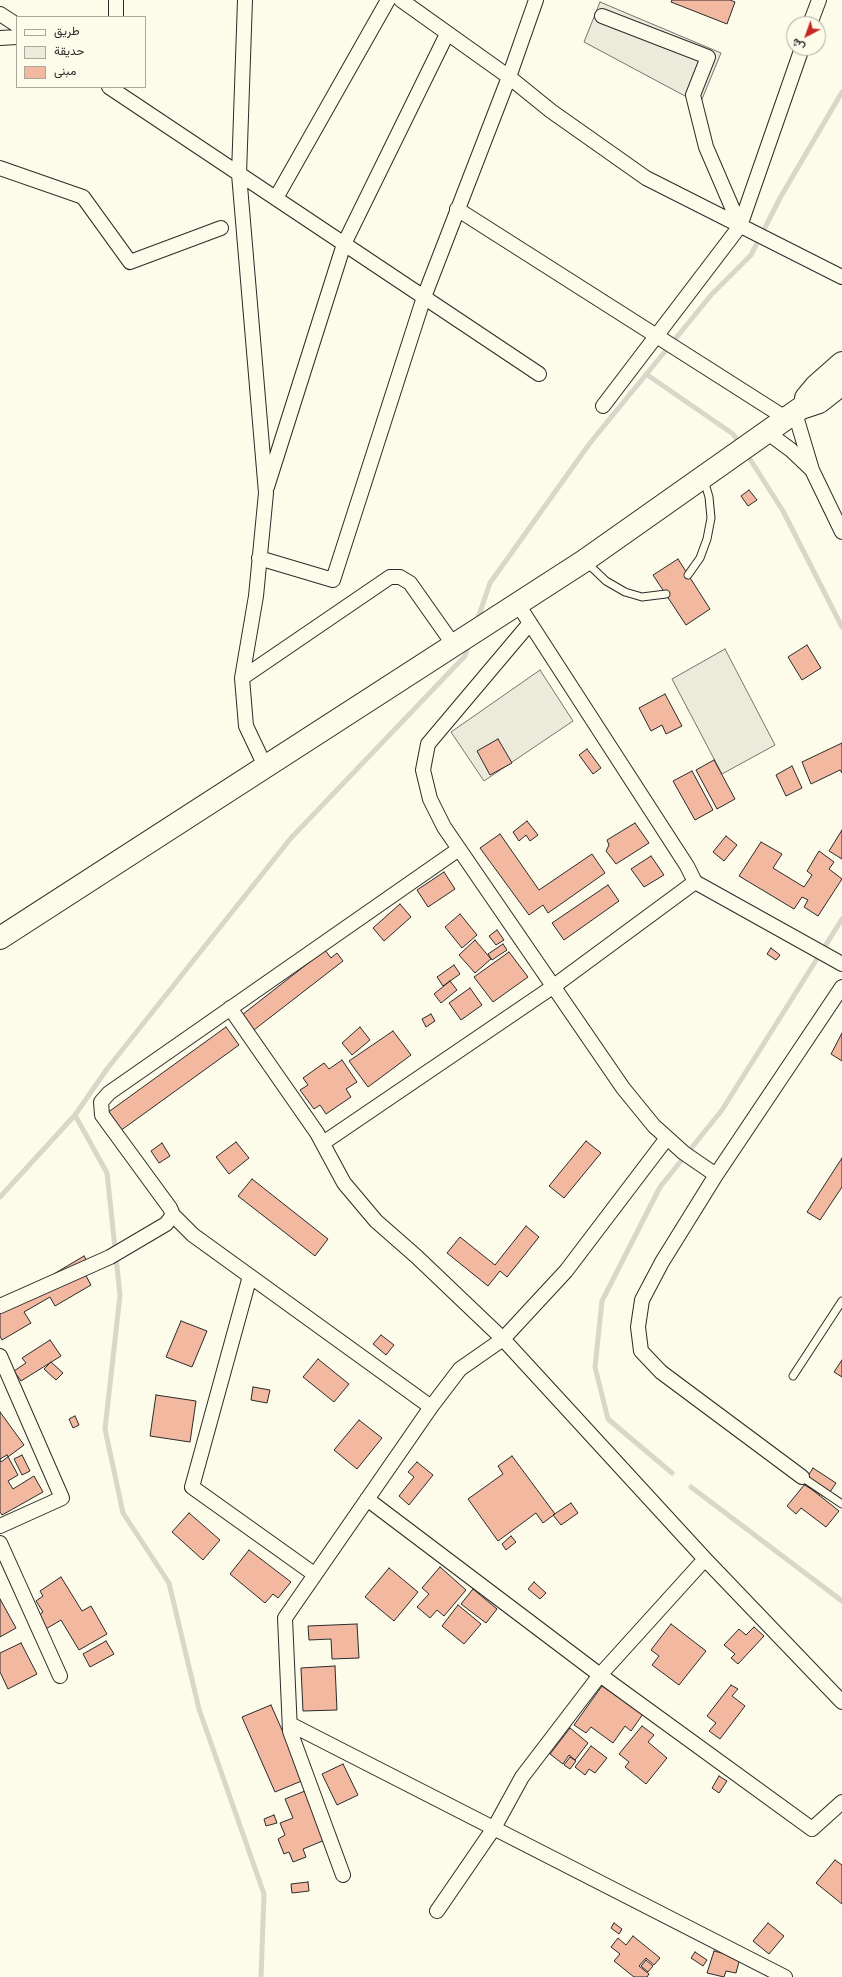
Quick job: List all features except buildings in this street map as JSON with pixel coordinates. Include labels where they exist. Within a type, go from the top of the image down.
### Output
[{"type":"main road","points":[[794,413],[811,391],[842,363]]},
{"type":"main road","points":[[0,938],[584,560],[768,433],[794,413],[818,402],[842,384]]},
{"type":"street","points":[[116,0],[116,16]]},
{"type":"street","points":[[245,0],[239,174],[266,493],[256,596],[242,678],[246,726],[265,766]]},
{"type":"street","points":[[276,198],[388,0]]},
{"type":"street","points":[[401,0],[509,77],[551,111],[646,178],[842,278]]},
{"type":"street","points":[[260,558],[333,580],[424,297],[509,77],[536,0]]},
{"type":"street","points":[[813,16],[819,0]]},
{"type":"street","points":[[0,14],[16,24]]},
{"type":"street","points":[[602,16],[708,57],[694,95],[706,147],[740,226]]},
{"type":"street","points":[[266,493],[344,244],[447,34]]},
{"type":"street","points":[[0,38],[16,37]]},
{"type":"street","points":[[603,406],[740,226],[799,56]]},
{"type":"street","points":[[112,88],[539,374]]},
{"type":"street","points":[[0,168],[83,197],[130,262],[221,228]]},
{"type":"street","points":[[458,209],[657,336],[794,413],[812,470],[842,532]]},
{"type":"street","points":[[768,433],[791,450],[812,470]]},
{"type":"street","points":[[242,678],[390,577],[400,577],[410,583],[453,644]]},
{"type":"street","points":[[517,603],[687,866],[695,882],[842,964]]},
{"type":"street","points":[[530,623],[428,744],[423,770],[430,799],[444,827],[623,1088],[654,1126],[684,1153],[716,1175]]},
{"type":"street","points":[[431,1407],[193,1235],[173,1215],[170,1208],[102,1115],[101,1102],[109,1093],[459,849]]},
{"type":"street","points":[[323,1143],[554,986],[695,882]]},
{"type":"street","points":[[802,1477],[661,1372],[641,1351],[638,1327],[642,1300],[662,1262],[716,1175],[842,987]]},
{"type":"street","points":[[230,1008],[317,1133],[344,1183],[376,1220],[503,1339],[705,1559],[842,1702]]},
{"type":"street","points":[[343,1875],[290,1731],[285,1618],[431,1407],[460,1370],[503,1339],[566,1271],[667,1138]]},
{"type":"street","points":[[0,1306],[110,1257],[166,1224],[173,1215]]},
{"type":"street","points":[[250,1276],[192,1487],[314,1574]]},
{"type":"street","points":[[0,1356],[62,1498],[0,1526]]},
{"type":"street","points":[[367,1499],[600,1675],[812,1830],[842,1802]]},
{"type":"street","points":[[0,1543],[60,1676]]},
{"type":"street","points":[[437,1912],[494,1828],[522,1776],[600,1675],[705,1559]]},
{"type":"street","points":[[290,1724],[785,1977]]},
{"type":"lane","points":[[688,575],[700,558],[708,539],[711,518],[709,497],[703,477]]},
{"type":"lane","points":[[584,560],[606,581],[625,592],[642,597],[666,594]]},
{"type":"lane","points":[[793,1376],[842,1301]]},
{"type":"lane","points":[[802,1477],[842,1504]]},
{"type":"green space","points":[[725,649],[775,745],[722,774],[672,679]]},
{"type":"green space","points":[[540,670],[573,721],[484,781],[451,732]]},
{"type":"shaded area","points":[[600,2],[721,53],[700,104],[584,42]]},
{"type":"waterway","points":[[477,621],[490,583],[590,443],[712,294],[751,255],[780,198],[842,92]]},
{"type":"waterway","points":[[646,374],[733,434],[741,445]]},
{"type":"waterway","points":[[746,453],[783,511],[842,627]]},
{"type":"waterway","points":[[0,1197],[75,1115],[107,1069],[291,838],[465,656],[469,644]]},
{"type":"waterway","points":[[672,1473],[608,1419],[595,1367],[602,1301],[660,1187],[722,1110],[842,919]]},
{"type":"waterway","points":[[75,1115],[107,1173],[120,1295],[105,1429],[123,1513],[169,1583],[199,1709],[264,1894],[261,1977]]},
{"type":"waterway","points":[[691,1487],[842,1601]]}]
